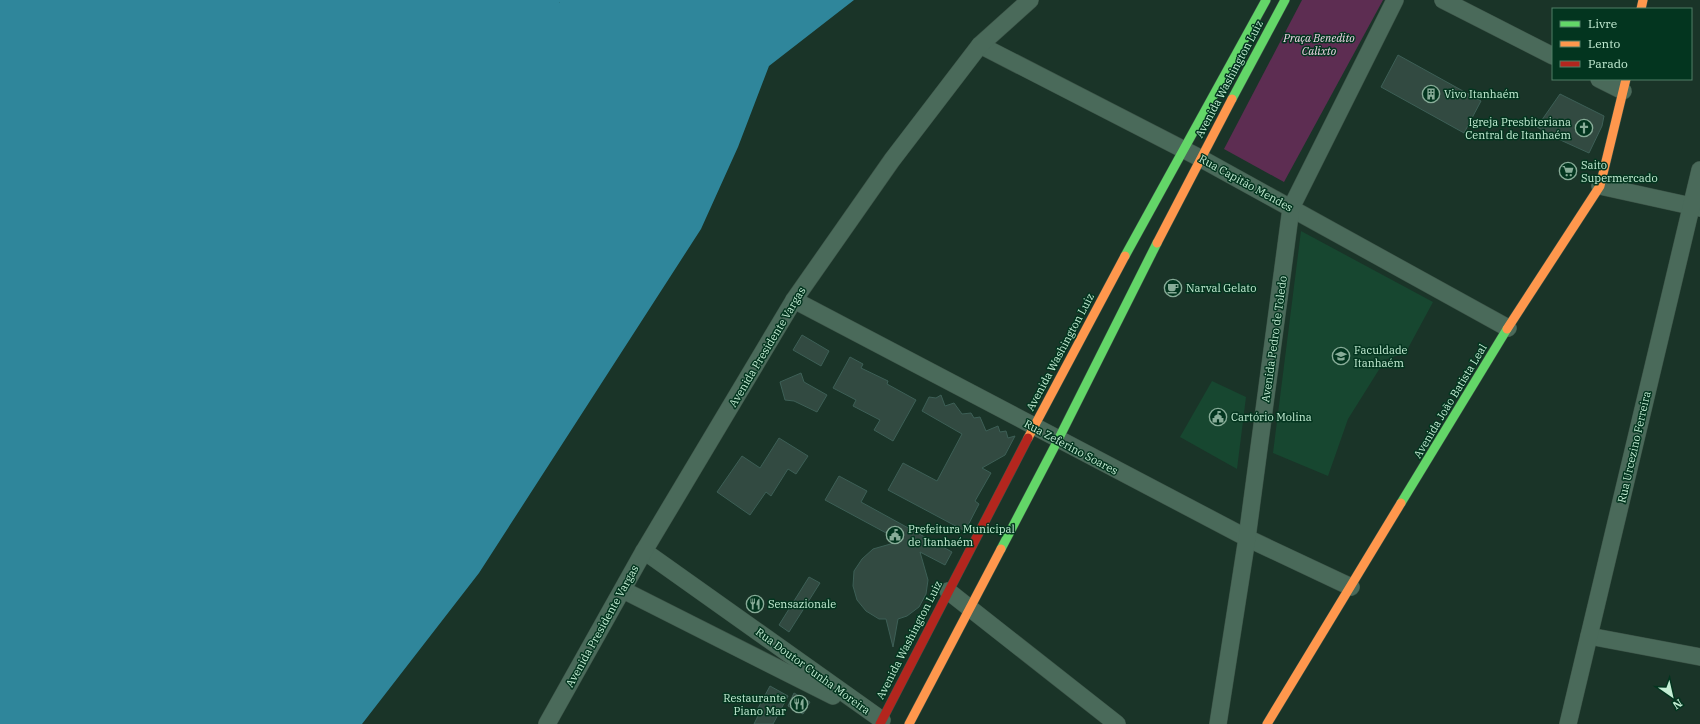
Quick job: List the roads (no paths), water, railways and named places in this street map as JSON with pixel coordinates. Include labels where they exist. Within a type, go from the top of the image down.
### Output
[{"type":"main road","name":"Avenida Washington Luiz","points":[[883,723],[948,591],[1033,427],[1182,150],[1266,0]]},
{"type":"main road","name":"Avenida Washington Luiz","points":[[909,724],[1058,440],[1200,158],[1285,0]]},
{"type":"main road","name":"Avenida João Batista Leal","points":[[1266,724],[1508,328],[1600,186],[1624,85]]},
{"type":"street","name":"Avenida Presidente Vargas","points":[[547,724],[644,551],[794,300],[892,160],[980,45],[1030,0]]},
{"type":"street","name":"Avenida Pedro de Toledo","points":[[1218,724],[1247,538],[1291,208],[1395,0]]},
{"type":"street","points":[[1443,0],[1552,55]]},
{"type":"street","name":"Rua Capitão Mendes","points":[[980,45],[1200,158],[1508,328]]},
{"type":"street","points":[[1603,80],[1624,85]]},
{"type":"street","name":"Rua Urcezino Ferreira","points":[[1568,724],[1696,208],[1700,170]]},
{"type":"street","points":[[1600,186],[1696,208]]},
{"type":"street","name":"Rua Zeferino Soares","points":[[794,300],[1033,427],[1247,538],[1351,587]]},
{"type":"street","name":"Rua Doutor Cunha Moreira","points":[[644,551],[883,723]]},
{"type":"street","name":"Rua Doutor Cunha Moreira","points":[[623,590],[883,723]]},
{"type":"street","points":[[948,591],[1117,724]]},
{"type":"street","points":[[1589,636],[1700,657]]},
{"type":"water","points":[[0,0],[854,0],[769,66],[738,147],[701,229],[479,573],[362,724],[0,724]]},
{"type":"place","name":"Vivo Itanhaém","points":[[1431,94]]},
{"type":"place","name":"Igreja Presbiteriana Central de Itanhaém","points":[[1584,128]]},
{"type":"place","name":"Saito Supermercado","points":[[1568,171]]},
{"type":"place","name":"Narval Gelato","points":[[1173,288]]},
{"type":"place","name":"Faculdade Itanhaém","points":[[1341,356]]},
{"type":"place","name":"Cartório Molina","points":[[1218,417]]},
{"type":"place","name":"Prefeitura Municipal de Itanhaém","points":[[895,535]]},
{"type":"place","name":"Sensazionale","points":[[755,604]]},
{"type":"place","name":"Restaurante Piano Mar","points":[[799,704]]},
{"type":"park label","name":"Praça Benedito Calixto","points":[[1319,44]]}]
